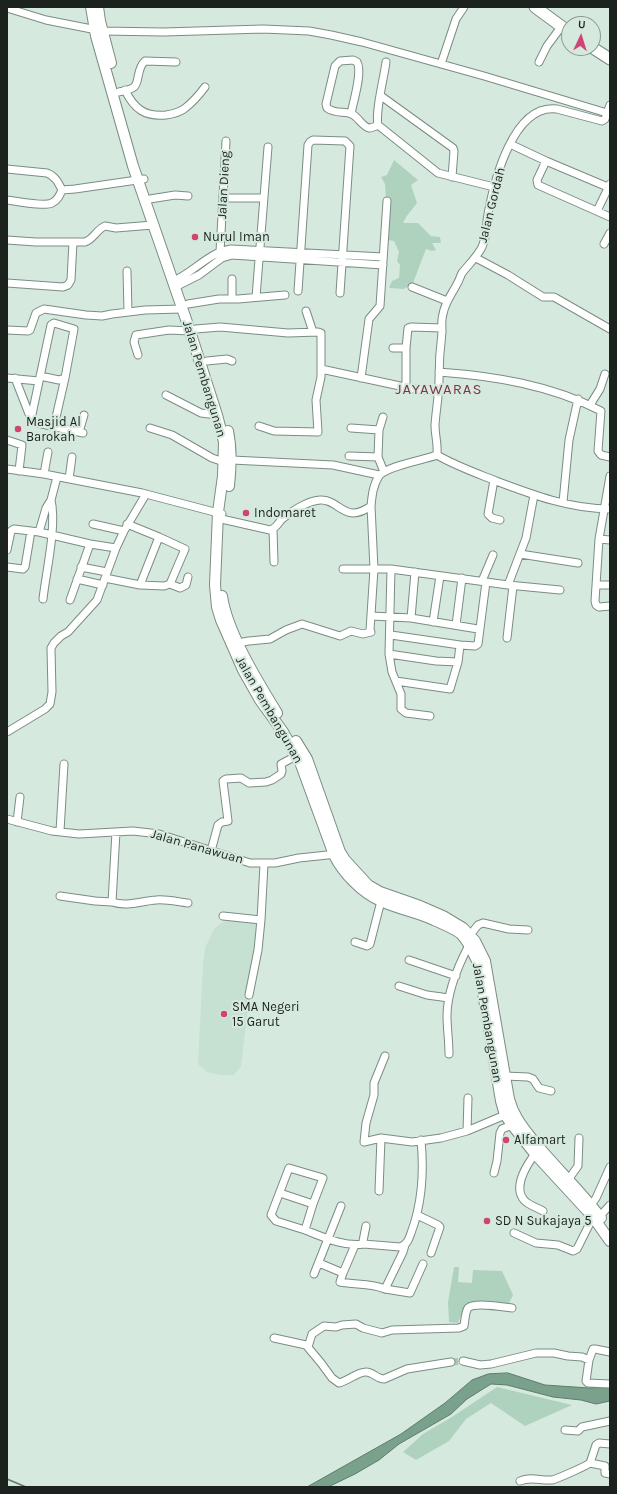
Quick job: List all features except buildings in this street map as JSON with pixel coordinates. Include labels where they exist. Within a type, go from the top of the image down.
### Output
[{"type":"main road","name":"Jalan Pembangunan","points":[[91,7],[153,225],[177,283]]},
{"type":"main road","name":"Jalan Pembangunan","points":[[98,7],[98,31],[122,91],[141,180],[150,199],[193,330],[218,415],[228,461]]},
{"type":"main road","points":[[535,7],[561,27]]},
{"type":"main road","points":[[601,54],[610,59]]},
{"type":"main road","name":"Jalan Pembangunan","points":[[193,330],[207,361],[223,409],[230,442],[221,516],[215,585],[217,608],[230,633],[243,670],[307,759],[337,853],[339,864],[364,890],[381,901],[417,913],[440,923],[470,940]]},
{"type":"main road","name":"Jalan Pembangunan","points":[[230,633],[239,645],[296,756],[337,853],[368,885],[380,892],[420,906],[459,924],[470,940],[478,963],[498,1061],[505,1115],[512,1125],[568,1180],[595,1213],[610,1240]]},
{"type":"main road","name":"Jalan Pembangunan","points":[[498,1061],[505,1076],[512,1110],[537,1150],[610,1229]]},
{"type":"street","points":[[441,64],[456,19],[464,7]]},
{"type":"street","points":[[7,8],[46,20],[98,31],[171,32],[262,29],[310,31],[362,42],[609,109]]},
{"type":"street","points":[[171,32],[185,34],[228,32]]},
{"type":"street","points":[[539,62],[547,46],[561,34]]},
{"type":"street","points":[[351,114],[359,65],[357,62],[352,60],[340,61],[334,66],[327,106],[329,110],[351,114],[370,128],[378,125]]},
{"type":"street","points":[[176,62],[145,61],[141,65],[136,84],[133,87],[122,91],[139,110],[148,114],[158,115],[176,113],[184,109],[205,87]]},
{"type":"street","points":[[386,62],[376,118],[378,125],[438,173],[494,188]]},
{"type":"street","points":[[380,96],[453,148],[452,177]]},
{"type":"street","name":"Jalan Gordah","points":[[437,455],[438,445],[435,427],[439,391],[443,314],[447,301],[462,273],[476,258],[486,238],[488,216],[494,188],[510,144],[522,124],[542,111],[557,109],[590,119],[607,122],[609,109]]},
{"type":"street","points":[[298,292],[308,145],[313,140],[345,141],[350,146],[340,293]]},
{"type":"street","name":"Jalan Dieng","points":[[220,252],[226,141]]},
{"type":"street","points":[[510,144],[546,161],[609,186],[597,211]]},
{"type":"street","points":[[256,297],[268,147]]},
{"type":"street","points":[[546,161],[537,180],[538,185],[610,217]]},
{"type":"street","points":[[7,169],[47,173],[53,175],[62,190],[60,196],[52,203],[44,204],[7,200]]},
{"type":"street","points":[[62,190],[75,190],[141,180]]},
{"type":"street","points":[[150,199],[175,195],[188,196]]},
{"type":"street","points":[[223,198],[264,198]]},
{"type":"street","points":[[361,378],[369,319],[380,306],[387,201]]},
{"type":"street","points":[[7,240],[88,241],[104,226],[116,228],[153,225]]},
{"type":"street","points":[[604,244],[610,233]]},
{"type":"street","points":[[7,283],[63,287],[68,285],[71,280],[73,242]]},
{"type":"street","points":[[197,272],[220,252],[234,248],[259,254]]},
{"type":"street","points":[[177,283],[228,256],[259,254],[383,261]]},
{"type":"street","points":[[476,258],[508,275],[542,297],[556,297],[610,329]]},
{"type":"street","points":[[127,271],[128,312]]},
{"type":"street","points":[[232,279],[232,298]]},
{"type":"street","points":[[412,287],[447,301]]},
{"type":"street","points":[[7,330],[30,330],[34,315],[38,311],[44,309],[102,316],[185,306],[219,299],[285,295]]},
{"type":"street","points":[[56,324],[60,311]]},
{"type":"street","points":[[306,311],[313,332]]},
{"type":"street","points":[[31,419],[51,325],[53,323],[73,328],[75,330],[54,426]]},
{"type":"street","points":[[138,355],[134,342],[136,335],[169,330],[193,330],[220,327],[288,333],[321,333],[321,377],[316,400],[318,432],[274,431],[259,426]]},
{"type":"street","points":[[406,387],[406,348],[408,328],[442,328]]},
{"type":"street","points":[[393,348],[406,348]]},
{"type":"street","points":[[207,361],[221,359],[232,361]]},
{"type":"street","points":[[321,369],[406,387],[439,391]]},
{"type":"street","points":[[439,372],[471,374],[524,383],[578,399],[601,411],[598,452],[601,455],[610,457]]},
{"type":"street","points":[[590,406],[600,389],[605,374]]},
{"type":"street","points":[[7,378],[59,380],[65,378]]},
{"type":"street","points":[[15,378],[33,422],[81,432],[84,415]]},
{"type":"street","points":[[166,395],[201,413],[218,415]]},
{"type":"street","points":[[563,502],[569,440],[578,399]]},
{"type":"street","points":[[239,645],[249,640],[270,639],[286,630],[302,624],[340,636],[351,630],[366,634],[371,632],[374,569],[371,506],[373,492],[382,474],[378,457],[379,430],[383,417]]},
{"type":"street","points":[[150,428],[172,435],[212,458],[228,461],[333,465],[382,474],[399,466],[421,461],[437,455],[468,470],[534,495],[588,508],[607,509]]},
{"type":"street","points":[[351,428],[379,430]]},
{"type":"street","points":[[7,440],[21,443],[22,445],[19,471]]},
{"type":"street","points":[[44,474],[48,452]]},
{"type":"street","points":[[349,456],[378,457]]},
{"type":"street","points":[[69,479],[72,457]]},
{"type":"street","points":[[7,469],[44,474],[146,494],[265,530],[273,529],[282,519],[300,507],[312,502],[324,501],[354,514],[364,511],[371,506]]},
{"type":"street","points":[[610,476],[607,509],[599,539],[595,601],[596,605],[610,606]]},
{"type":"street","points":[[39,532],[46,508],[51,500],[56,477]]},
{"type":"street","points":[[494,480],[488,514],[492,518],[500,520]]},
{"type":"street","points":[[7,732],[45,709],[50,704],[52,692],[51,648],[54,643],[68,632],[97,600],[125,528],[146,494]]},
{"type":"street","points":[[507,638],[511,585],[526,538],[534,495]]},
{"type":"street","points":[[43,599],[52,535],[54,510],[51,500]]},
{"type":"street","points":[[93,524],[125,528],[159,536],[185,549],[170,584]]},
{"type":"street","points":[[7,550],[11,531],[14,529],[39,532],[90,544],[116,548]]},
{"type":"street","points":[[273,529],[274,562]]},
{"type":"street","points":[[7,567],[23,569],[25,567],[31,531]]},
{"type":"street","points":[[140,585],[159,536]]},
{"type":"street","points":[[599,539],[610,540]]},
{"type":"street","points":[[70,600],[90,544]]},
{"type":"street","points":[[520,554],[578,563]]},
{"type":"street","points":[[390,636],[460,645],[477,645],[484,582],[493,555]]},
{"type":"street","points":[[81,567],[105,579]]},
{"type":"street","points":[[391,568],[389,654],[392,672],[401,694],[401,708],[406,713],[430,716]]},
{"type":"street","points":[[343,569],[391,568],[484,582],[560,590]]},
{"type":"street","points":[[410,618],[415,572]]},
{"type":"street","points":[[433,622],[440,576]]},
{"type":"street","points":[[77,579],[105,579],[140,585],[164,586],[170,584],[183,588],[187,583],[188,578]]},
{"type":"street","points":[[456,625],[462,578]]},
{"type":"street","points":[[596,585],[610,585]]},
{"type":"street","points":[[371,616],[410,618],[478,630]]},
{"type":"street","points":[[396,681],[449,689],[451,687],[458,662],[460,645]]},
{"type":"street","points":[[389,654],[436,661],[458,662]]},
{"type":"street","points":[[211,851],[218,824],[228,821],[223,781],[226,779],[241,778],[249,783],[272,780],[282,773],[281,764],[296,756]]},
{"type":"street","points":[[60,831],[64,764]]},
{"type":"street","points":[[17,822],[20,797]]},
{"type":"street","name":"Jalan Panawuan","points":[[7,820],[79,834],[134,831],[159,834],[250,863],[275,863],[337,853]]},
{"type":"street","points":[[112,902],[116,832]]},
{"type":"street","points":[[249,996],[258,950],[264,864]]},
{"type":"street","points":[[60,896],[119,904],[142,903],[157,900],[188,903]]},
{"type":"street","points":[[355,942],[367,946],[370,944],[381,901]]},
{"type":"street","points":[[223,916],[261,920]]},
{"type":"street","points":[[449,1054],[447,1015],[449,998],[462,958],[478,925],[483,922],[508,929],[528,930]]},
{"type":"street","points":[[409,960],[456,976]]},
{"type":"street","points":[[399,986],[427,995],[449,998]]},
{"type":"street","points":[[385,1056],[374,1083],[374,1094],[363,1140],[365,1142],[381,1138],[408,1142],[441,1138],[466,1131],[505,1115]]},
{"type":"street","points":[[505,1076],[528,1077],[533,1079],[539,1088],[551,1091]]},
{"type":"street","points":[[466,1131],[468,1098]]},
{"type":"street","points":[[494,1173],[497,1161],[500,1132],[502,1129],[512,1125]]},
{"type":"street","points":[[379,1191],[381,1138]]},
{"type":"street","points":[[568,1180],[578,1166],[579,1138]]},
{"type":"street","points":[[385,1290],[403,1252],[417,1215],[420,1201],[422,1158],[421,1140]]},
{"type":"street","points":[[537,1150],[522,1177],[520,1185],[521,1196],[525,1201],[543,1211]]},
{"type":"street","points":[[304,1230],[323,1178],[289,1168],[272,1215],[276,1221],[304,1230],[329,1238],[355,1245],[364,1244],[400,1247],[405,1245]]},
{"type":"street","points":[[514,1233],[536,1243],[558,1245],[573,1251],[577,1249],[595,1213],[596,1198],[610,1168]]},
{"type":"street","points":[[280,1193],[313,1204]]},
{"type":"street","points":[[595,1213],[610,1205]]},
{"type":"street","points":[[314,1274],[341,1206]]},
{"type":"street","points":[[417,1215],[440,1227],[431,1253]]},
{"type":"street","points":[[364,1244],[363,1241],[366,1226]]},
{"type":"street","points":[[355,1245],[340,1282],[377,1285],[385,1290],[410,1293],[423,1264]]},
{"type":"street","points":[[319,1263],[343,1274]]},
{"type":"street","points":[[308,1347],[312,1334],[324,1326],[336,1327],[356,1324],[363,1328],[382,1334],[392,1330],[459,1328],[464,1324],[467,1311],[470,1307],[477,1305],[512,1308]]},
{"type":"street","points":[[274,1338],[308,1347],[332,1378],[339,1383],[366,1372],[373,1374],[380,1379],[384,1379],[407,1369],[451,1362]]},
{"type":"street","points":[[610,1352],[594,1349],[588,1360],[586,1382],[610,1384]]},
{"type":"street","points":[[463,1361],[480,1365],[491,1364],[536,1353],[554,1353],[582,1357],[588,1360]]},
{"type":"street","points":[[565,1430],[578,1431],[582,1427],[610,1421]]},
{"type":"street","points":[[520,1480],[530,1478],[552,1480],[590,1463],[596,1445],[599,1443],[610,1444]]},
{"type":"street","points":[[590,1463],[605,1466],[605,1473],[610,1474]]},
{"type":"shaded area","points":[[394,160],[418,180],[411,185],[417,203],[403,223],[418,223],[431,236],[440,237],[441,243],[432,243],[436,250],[432,251],[426,249],[413,283],[404,289],[389,288],[392,281],[399,278],[400,265],[397,261],[399,252],[394,241],[388,240],[390,198],[386,197],[385,184],[381,177],[387,175]]},
{"type":"shaded area","name":"SMA Negeri 15 Garut","points":[[249,920],[256,922],[258,926],[241,1066],[234,1075],[220,1075],[207,1072],[198,1064],[205,948],[214,929],[221,923],[226,921]]},
{"type":"shaded area","points":[[454,1267],[459,1267],[458,1282],[472,1283],[473,1270],[502,1271],[513,1295],[509,1303],[466,1303],[458,1323],[449,1322],[448,1302]]},
{"type":"shaded area","points":[[508,1373],[545,1385],[589,1388],[610,1387],[610,1401],[596,1404],[581,1400],[553,1397],[507,1385],[491,1384],[467,1399],[451,1414],[399,1444],[379,1460],[355,1474],[328,1487],[307,1487],[401,1434],[445,1403],[472,1380],[488,1374]]},
{"type":"shaded area","points":[[497,1387],[572,1405],[525,1426],[491,1403],[466,1419],[449,1441],[416,1460],[403,1452],[423,1434]]},
{"type":"waterway","points":[[7,1479],[26,1487]]},
{"type":"tunnel","points":[[451,1362],[463,1361]]},
{"type":"place","name":"Nurul Iman","points":[[195,237]]},
{"type":"place","name":"Masjid Al Barokah","points":[[18,429]]},
{"type":"place","name":"Indomaret","points":[[246,513]]},
{"type":"place","name":"SMA Negeri 15 Garut","points":[[224,1014]]},
{"type":"place","name":"Alfamart","points":[[506,1140]]},
{"type":"place","name":"SD N Sukajaya 5","points":[[487,1221]]},
{"type":"district","name":"JAYAWARAS","points":[[439,390]]}]
